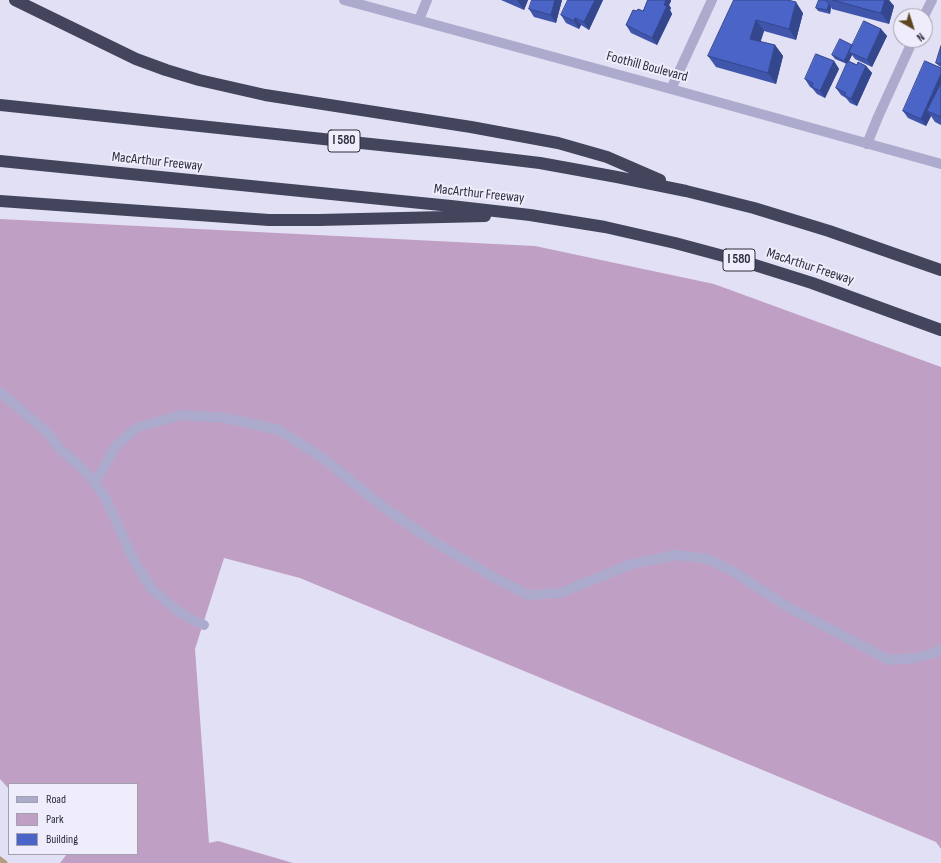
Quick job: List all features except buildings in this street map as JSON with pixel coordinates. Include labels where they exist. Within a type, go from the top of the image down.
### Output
[{"type":"highway","points":[[15,0],[136,58],[166,70],[199,80],[265,95],[500,132],[558,143],[607,157],[686,191]]},
{"type":"highway","name":"I 580","points":[[0,105],[463,154],[547,165],[617,177],[686,191],[754,208],[829,231],[941,270]]},
{"type":"highway","name":"MacArthur Freeway","points":[[0,161],[530,215],[605,227],[675,243],[742,261],[819,286],[941,330]]},
{"type":"highway","points":[[0,200],[269,220],[530,215]]},
{"type":"street","name":"Foothill Boulevard","points":[[344,0],[941,164]]},
{"type":"street","points":[[420,20],[427,0]]},
{"type":"street","points":[[671,89],[712,0]]},
{"type":"street","points":[[868,144],[878,117],[909,48]]},
{"type":"street","points":[[0,392],[49,434],[60,449],[84,469],[96,483],[106,499],[134,562],[151,588],[175,609],[189,618],[204,624]]},
{"type":"street","points":[[96,483],[115,447],[136,428],[181,415],[226,418],[279,430],[324,459],[383,507],[433,541],[495,578],[528,595],[560,593],[632,564],[676,555],[708,559],[734,572],[786,606],[889,660],[915,658],[937,652],[941,649]]},
{"type":"green space","points":[[0,219],[535,246],[714,284],[941,367],[941,849],[936,842],[300,578],[224,558],[195,649],[209,843],[218,841],[293,863],[60,863],[66,855],[138,855],[138,783],[8,783],[8,788],[0,779]]},
{"type":"waterway","points":[[0,859],[5,863]]}]
